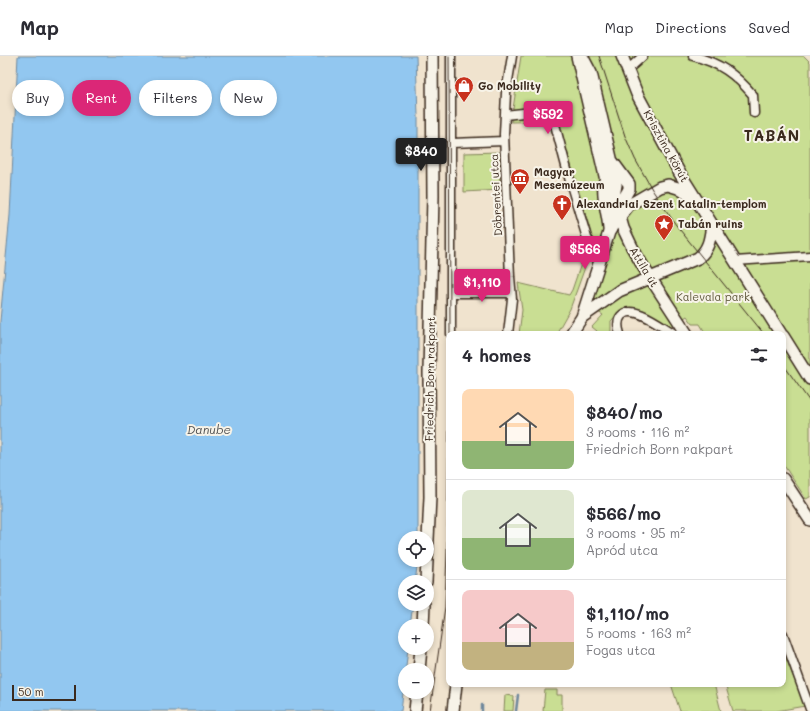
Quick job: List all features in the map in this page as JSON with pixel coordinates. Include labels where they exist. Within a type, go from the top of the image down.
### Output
[{"type":"main road","name":"Friedrich Born rakpart","points":[[426,575],[430,496],[429,379],[433,196],[432,56]]},
{"type":"main road","points":[[573,331],[582,318],[610,228],[610,219],[604,190],[606,159],[578,56]]},
{"type":"main road","name":"Attila út","points":[[582,56],[591,73],[606,159],[616,185],[614,196],[623,228],[632,247],[650,277],[686,331]]},
{"type":"main road","name":"Krisztina körút","points":[[622,56],[640,99],[679,172],[779,331]]},
{"type":"main road","points":[[606,159],[629,184],[619,216]]},
{"type":"main road","points":[[606,176],[614,196]]},
{"type":"main road","points":[[610,228],[629,205],[660,187],[668,186],[678,188],[695,199]]},
{"type":"main road","points":[[582,318],[619,291],[698,258],[706,250],[710,241],[712,225]]},
{"type":"main road","name":"Krisztina körút","points":[[786,341],[810,379]]},
{"type":"main road","points":[[786,484],[810,520]]},
{"type":"main road","points":[[453,711],[456,687]]},
{"type":"main road","points":[[415,711],[416,699]]},
{"type":"street","points":[[451,331],[452,56]]},
{"type":"street","name":"Döbrentei utca","points":[[508,331],[512,293],[504,141],[505,115],[512,56]]},
{"type":"street","points":[[626,67],[633,65],[644,56]]},
{"type":"street","points":[[693,56],[718,64],[739,80],[753,95],[754,113]]},
{"type":"street","points":[[505,115],[541,111],[548,112],[553,117],[587,238],[600,259]]},
{"type":"street","points":[[452,143],[504,141]]},
{"type":"street","points":[[735,261],[810,256]]},
{"type":"street","points":[[452,293],[512,293]]},
{"type":"street","points":[[620,331],[618,322],[620,317],[624,313],[629,312],[637,312],[670,331]]},
{"type":"street","points":[[786,642],[810,709]]},
{"type":"green space","name":"Kalevala park","points":[[521,56],[804,56],[810,62],[810,497],[806,499],[786,469],[786,331],[704,331],[700,324],[693,324],[687,316],[670,327],[634,309],[622,309],[611,321],[611,331],[597,331],[592,327],[603,315],[588,306],[605,253],[592,236],[558,121],[511,122]]},
{"type":"green space","points":[[499,152],[500,190],[464,192],[464,153]]},
{"type":"green space","points":[[583,258],[588,259],[570,309],[558,331],[519,331],[522,310],[518,283],[569,295]]},
{"type":"green space","points":[[786,658],[805,706],[776,711],[733,711],[726,687],[786,687]]},
{"type":"green space","points":[[672,687],[715,687],[721,711],[680,711]]},
{"type":"green space","points":[[545,690],[557,690],[557,695],[562,695],[562,711],[543,711]]},
{"type":"green space","points":[[505,695],[514,696],[513,711],[504,711]]},
{"type":"water","name":"Danube","points":[[18,56],[416,56],[418,116],[418,531],[398,531],[398,567],[417,567],[416,575],[398,575],[398,611],[412,611],[411,619],[398,619],[398,655],[407,655],[406,663],[398,663],[398,699],[402,699],[401,711],[0,711],[0,321],[10,215],[15,116],[64,116],[64,80],[17,80]]},
{"type":"waterway","points":[[516,711],[518,695]]},
{"type":"waterway","points":[[482,705],[482,711]]},
{"type":"tram line","points":[[449,56],[450,331]]},
{"type":"tram line","points":[[599,56],[625,136],[635,159],[653,191],[676,225],[762,331]]},
{"type":"tram line","points":[[786,368],[810,402]]},
{"type":"tram line","points":[[430,711],[445,607],[446,580]]},
{"type":"place","name":"Go Mobility","points":[[464,103]]},
{"type":"place","name":"Magyar Mesemúzeum","points":[[520,195]]},
{"type":"place","name":"Alexandriai Szent Katalin-templom","points":[[562,221]]},
{"type":"place","name":"Tabán ruins","points":[[664,241]]},
{"type":"district","name":"TABÁN","points":[[772,136]]}]
